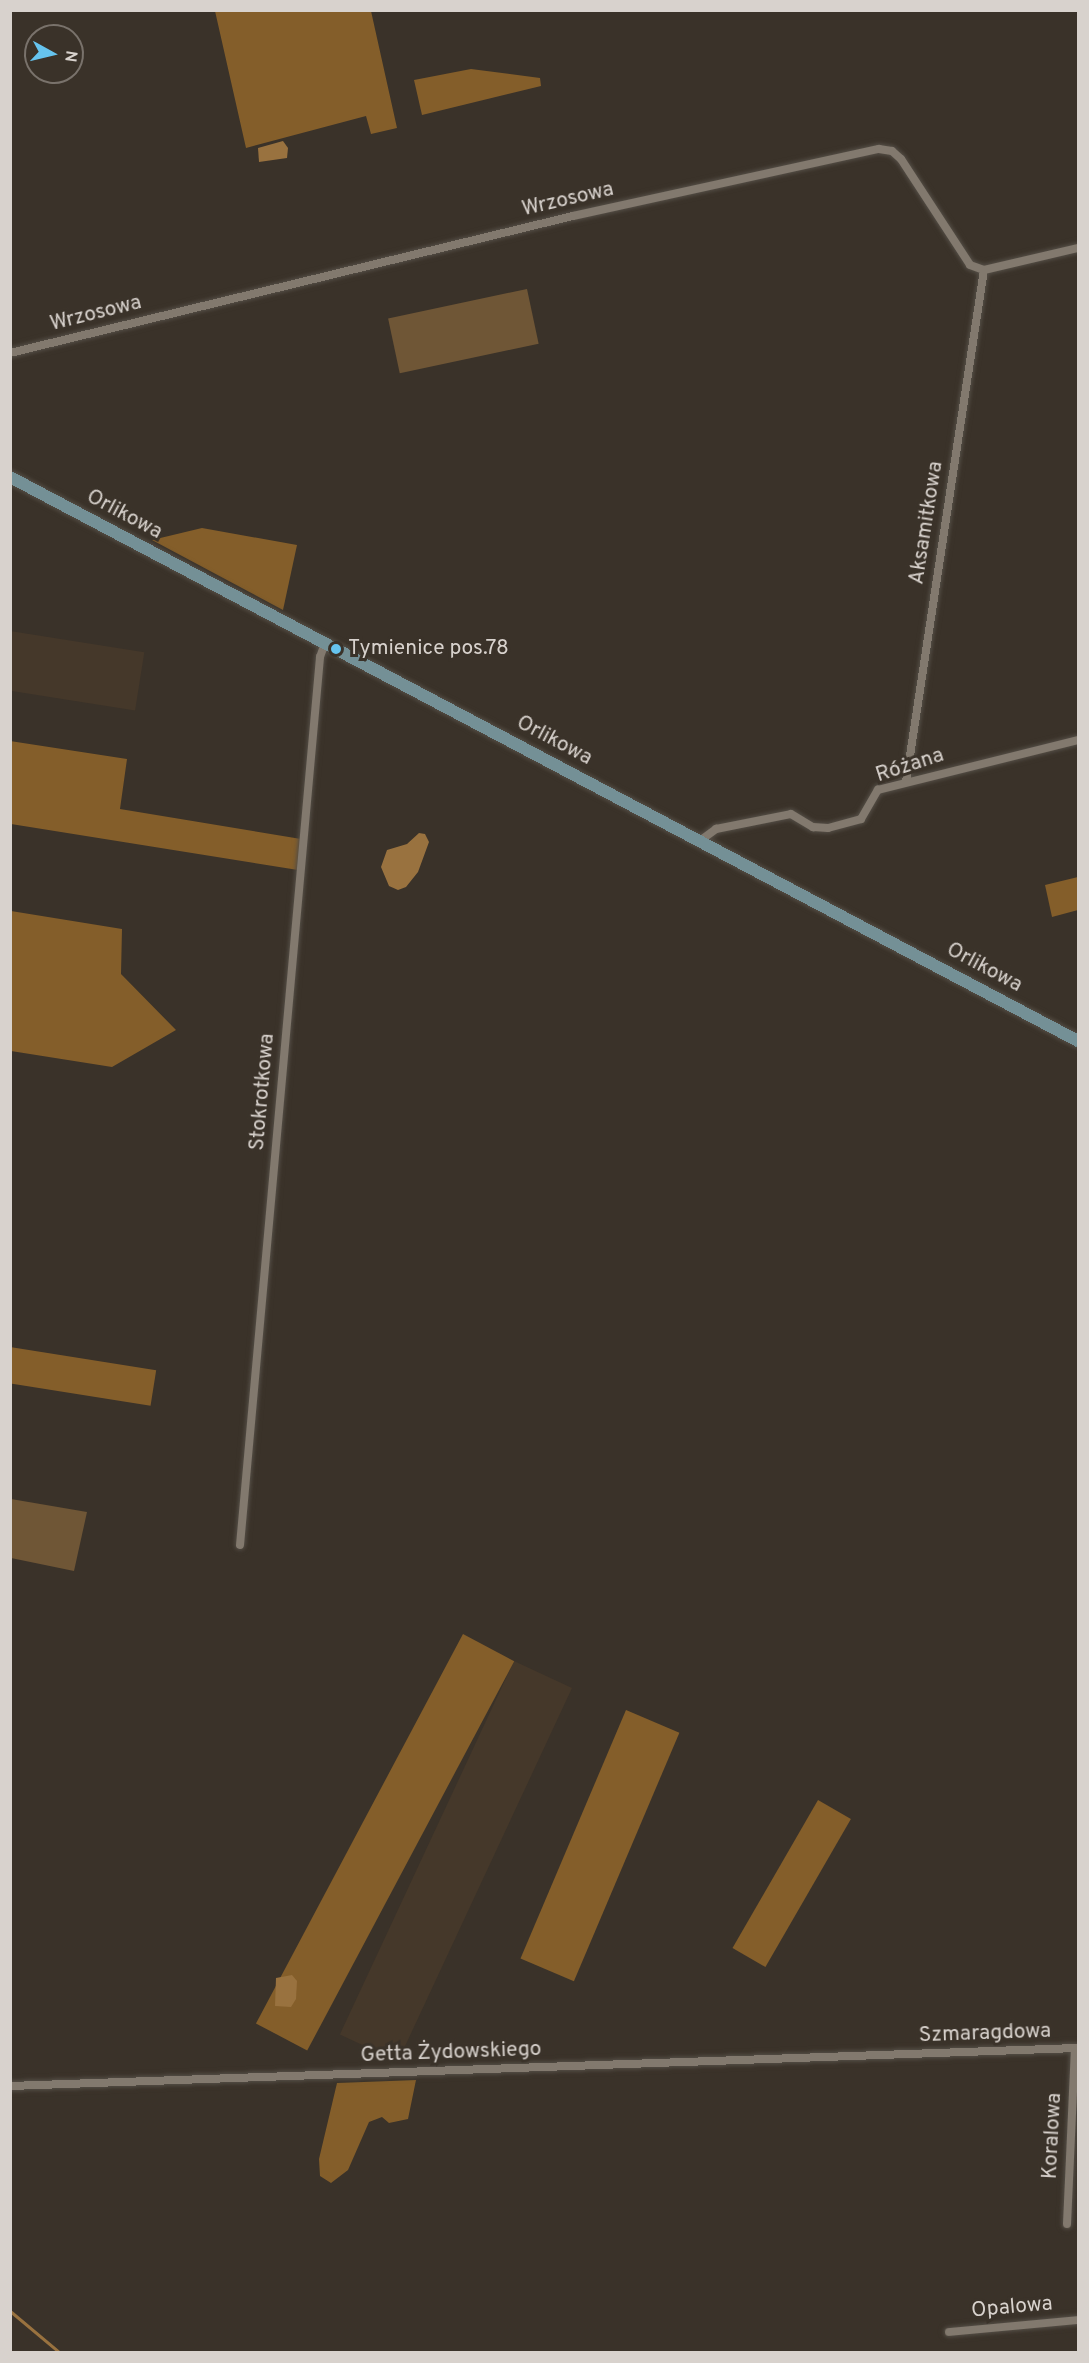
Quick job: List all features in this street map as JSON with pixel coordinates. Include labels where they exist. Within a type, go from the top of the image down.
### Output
[{"type":"street","name":"Wrzosowa","points":[[10,353],[573,216],[879,149],[892,151],[901,159],[970,265],[984,270]]},
{"type":"street","points":[[984,270],[1078,248]]},
{"type":"street","name":"Aksamitkowa","points":[[906,782],[984,270]]},
{"type":"street","name":"Orlikowa","points":[[10,477],[1078,1041]]},
{"type":"street","name":"Stokrotkowa","points":[[240,1545],[319,668],[325,643]]},
{"type":"street","name":"Różana","points":[[701,840],[716,829],[791,814],[813,827],[828,828],[861,819],[878,790],[1078,740]]},
{"type":"street","name":"Szmaragdowa","points":[[892,2056],[1077,2048]]},
{"type":"street","name":"Koralowa","points":[[1067,2224],[1077,2048]]},
{"type":"street","name":"Getta Żydowskiego","points":[[10,2086],[892,2056]]},
{"type":"street","name":"Opalowa","points":[[950,2332],[1078,2320]]},
{"type":"shaded area","points":[[215,11],[371,11],[397,128],[371,134],[366,116],[246,148]]},
{"type":"shaded area","points":[[471,69],[540,78],[541,86],[422,115],[414,80]]},
{"type":"shaded area","points":[[283,141],[288,148],[287,158],[259,162],[258,148]]},
{"type":"shaded area","points":[[527,289],[539,344],[400,373],[388,319]]},
{"type":"shaded area","points":[[202,528],[297,545],[283,610],[152,540]]},
{"type":"shaded area","points":[[10,631],[144,652],[135,711],[10,691]]},
{"type":"shaded area","points":[[10,741],[127,759],[120,809],[301,839],[298,870],[11,824]]},
{"type":"shaded area","points":[[419,833],[425,834],[429,842],[418,872],[406,887],[398,890],[389,886],[381,867],[387,850],[407,844]]},
{"type":"shaded area","points":[[1078,877],[1078,910],[1052,917],[1045,885]]},
{"type":"shaded area","points":[[11,911],[122,929],[121,974],[176,1030],[112,1067],[11,1051]]},
{"type":"shaded area","points":[[10,1347],[156,1370],[151,1406],[10,1383]]},
{"type":"shaded area","points":[[11,1499],[87,1512],[74,1571],[11,1558]]},
{"type":"shaded area","points":[[463,1634],[514,1661],[307,2051],[256,2023]]},
{"type":"shaded area","points":[[514,1661],[572,1688],[398,2061],[340,2034]]},
{"type":"shaded area","points":[[626,1710],[679,1733],[574,1981],[521,1959]]},
{"type":"shaded area","points":[[818,1800],[851,1819],[765,1967],[732,1948]]},
{"type":"shaded area","points":[[292,1975],[297,1981],[296,1999],[291,2007],[275,2006],[276,1978]]},
{"type":"shaded area","points":[[416,2080],[408,2119],[389,2123],[382,2117],[369,2122],[348,2170],[331,2183],[320,2176],[319,2159],[337,2083]]},
{"type":"waterway","points":[[10,2311],[59,2352]]},
{"type":"place","name":"Tymienice pos.78","points":[[336,649]]}]
